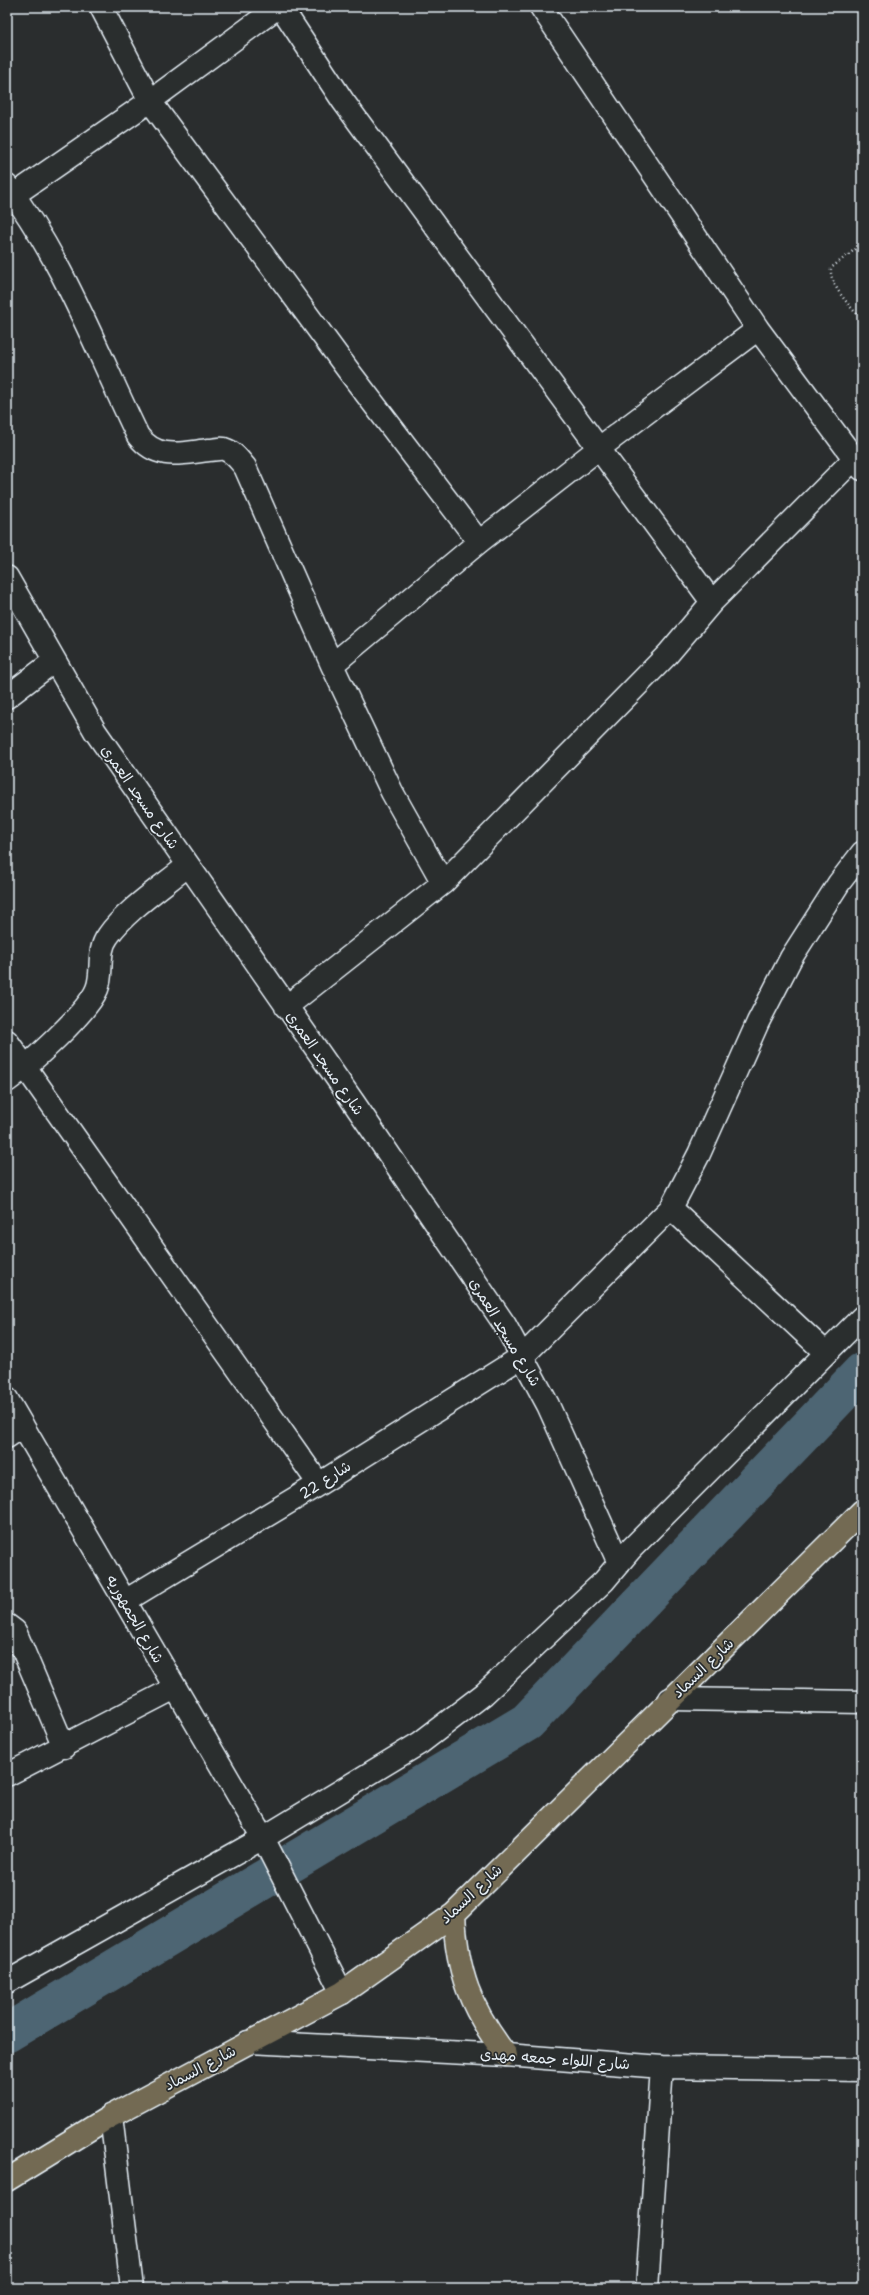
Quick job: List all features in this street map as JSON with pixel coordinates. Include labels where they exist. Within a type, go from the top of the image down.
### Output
[{"type":"highway","name":"شارع السماد","points":[[7,2180],[111,2116],[342,1993],[454,1914],[670,1699],[862,1512]]},
{"type":"highway","points":[[454,1914],[456,1945],[462,1975],[472,2004],[487,2030],[506,2055]]},
{"type":"street","points":[[101,7],[150,102],[350,374],[479,542]]},
{"type":"street","points":[[443,883],[392,792],[332,665],[245,467],[236,455],[224,449],[167,454],[157,452],[146,447],[138,436],[92,336],[41,236],[10,190],[150,102],[280,7],[343,101],[712,602]]},
{"type":"street","points":[[286,1007],[443,883],[668,654],[712,602],[858,464],[758,329],[541,7]]},
{"type":"street","points":[[332,665],[479,542],[598,449],[758,329]]},
{"type":"street","name":"شارع مسجد العمرى","points":[[7,577],[54,662],[95,731],[505,1325],[548,1405],[619,1563]]},
{"type":"street","points":[[7,697],[54,662]]},
{"type":"street","name":"شارع 22","points":[[125,1601],[319,1484],[523,1356],[671,1208],[699,1154],[758,1022],[791,958],[839,883],[862,853]]},
{"type":"street","points":[[7,1081],[26,1066],[93,998],[100,981],[100,955],[107,937],[123,919],[188,866]]},
{"type":"street","points":[[7,1041],[319,1484]]},
{"type":"street","points":[[671,1208],[826,1353]]},
{"type":"street","points":[[7,1982],[263,1838],[420,1743],[484,1694],[567,1616],[862,1317]]},
{"type":"street","name":"شارع الجمهوريه","points":[[7,1400],[15,1431],[125,1601],[263,1838],[319,1945],[342,1993]]},
{"type":"street","points":[[7,1625],[15,1631],[64,1747]]},
{"type":"street","points":[[7,1775],[64,1747],[175,1688]]},
{"type":"street","points":[[670,1699],[862,1702]]},
{"type":"street","name":"شارع اللواء جمعه مهدى","points":[[248,2042],[506,2055],[662,2067],[862,2070]]},
{"type":"street","points":[[647,2288],[662,2067]]},
{"type":"street","points":[[111,2116],[132,2288]]},
{"type":"path","points":[[862,244],[831,268],[830,275],[834,284],[862,321]]},
{"type":"waterway","points":[[7,2033],[527,1722],[862,1372]]}]
